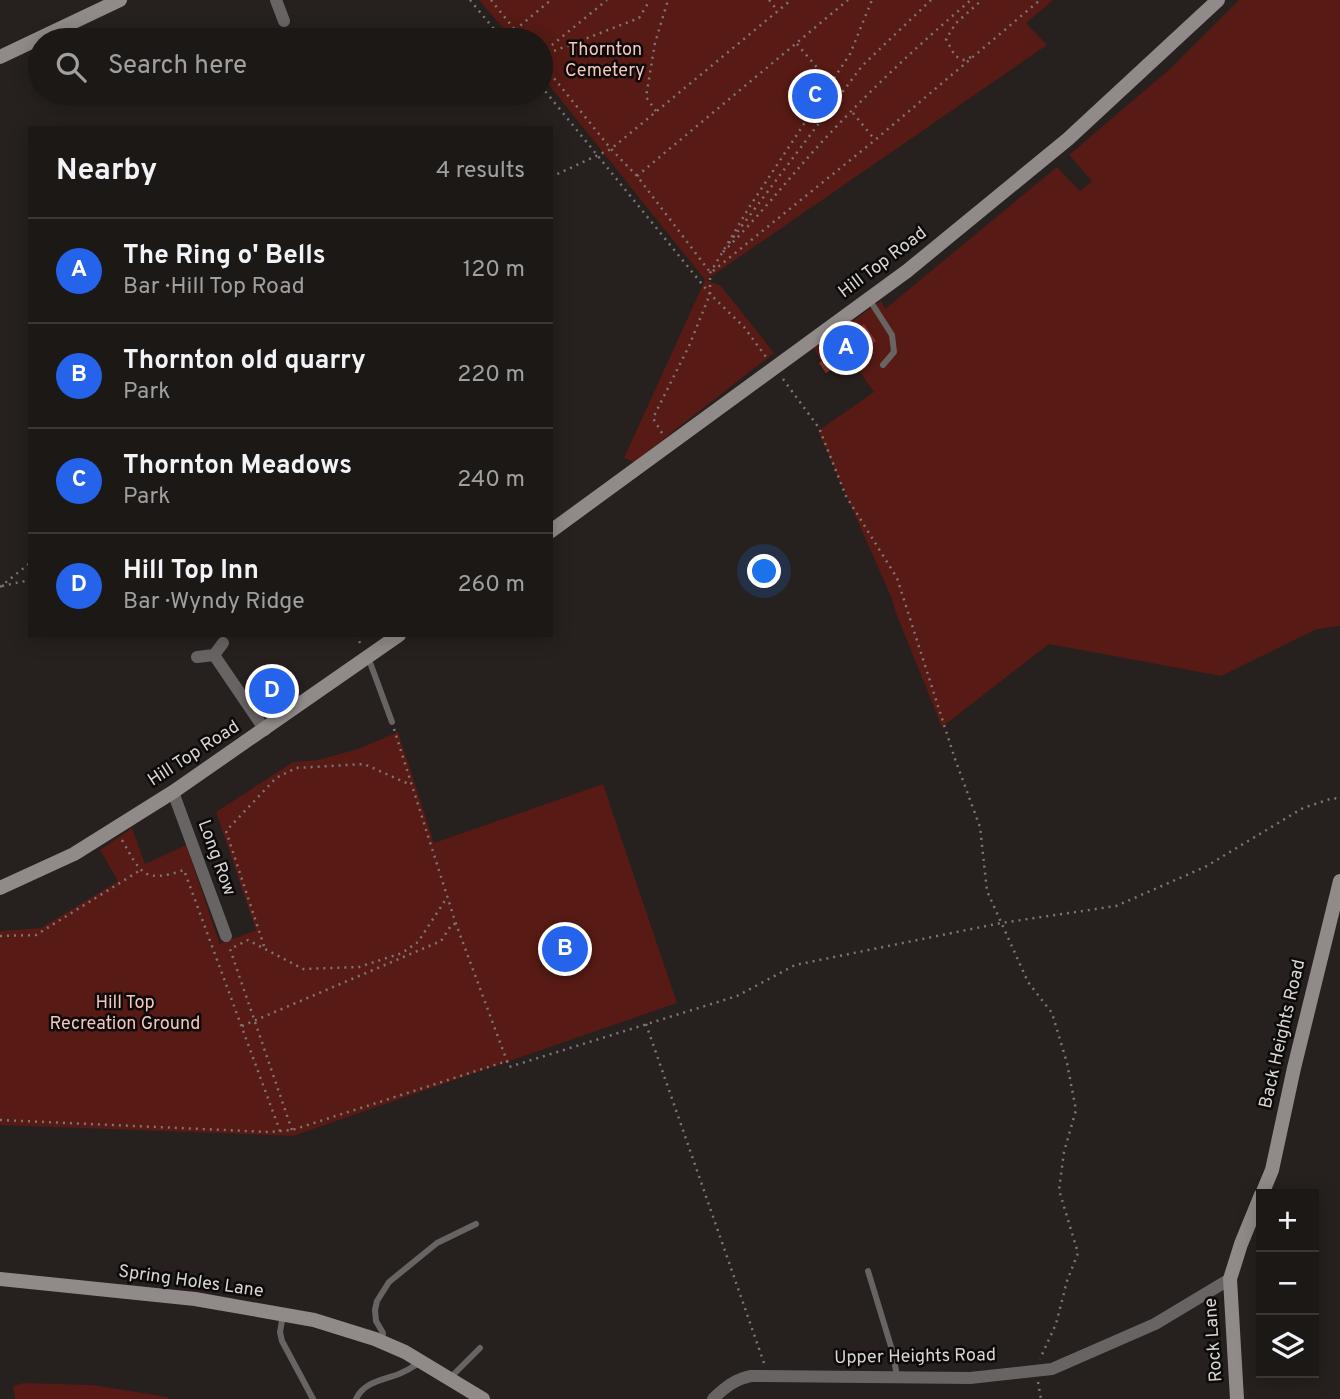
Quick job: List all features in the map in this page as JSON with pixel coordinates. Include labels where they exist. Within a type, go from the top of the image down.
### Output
[{"type":"street","points":[[61,28],[120,0]]},
{"type":"street","points":[[276,0],[284,21]]},
{"type":"street","name":"Hill Top Road","points":[[553,530],[907,271],[1068,139],[1219,0]]},
{"type":"street","points":[[0,57],[28,44]]},
{"type":"street","name":"Hill Top Road","points":[[0,888],[74,853],[173,792],[397,637]]},
{"type":"street","points":[[197,657],[214,655],[223,643]]},
{"type":"street","points":[[214,655],[265,730]]},
{"type":"street","name":"Long Row","points":[[173,792],[226,936]]},
{"type":"street","name":"Back Heights Road","points":[[1264,1189],[1272,1170],[1340,881]]},
{"type":"street","name":"Back Heights Road","points":[[1230,1279],[1256,1207]]},
{"type":"street","name":"Spring Holes Lane","points":[[0,1279],[195,1299],[314,1320],[378,1340],[422,1362],[483,1399]]},
{"type":"street","name":"Upper Heights Road","points":[[713,1399],[725,1387],[740,1378],[970,1378],[1052,1369],[1155,1324],[1230,1279]]},
{"type":"street","name":"Rock Lane","points":[[1230,1279],[1237,1399]]},
{"type":"lane","points":[[869,299],[891,335],[894,352],[883,365]]},
{"type":"lane","points":[[368,657],[392,722]]},
{"type":"lane","points":[[378,1340],[383,1334],[376,1321],[375,1310],[377,1301],[389,1282],[437,1243],[476,1224]]},
{"type":"lane","points":[[868,1271],[894,1353],[897,1377]]},
{"type":"lane","points":[[283,1315],[280,1332],[282,1341],[313,1399]]},
{"type":"lane","points":[[450,1379],[480,1348]]},
{"type":"lane","points":[[356,1399],[358,1394],[375,1380],[399,1374],[422,1362]]},
{"type":"path","points":[[470,0],[493,28]]},
{"type":"path","points":[[491,0],[513,28]]},
{"type":"path","points":[[517,28],[551,0]]},
{"type":"path","points":[[553,45],[607,0]]},
{"type":"path","points":[[553,50],[639,18],[650,0]]},
{"type":"path","points":[[656,111],[646,97],[655,43],[668,0]]},
{"type":"path","points":[[769,0],[778,11]]},
{"type":"path","points":[[553,176],[611,149],[791,0]]},
{"type":"path","points":[[637,176],[848,0]]},
{"type":"path","points":[[669,444],[653,418],[689,346],[710,294],[710,273],[850,54],[872,0]]},
{"type":"path","points":[[719,257],[862,66],[931,0]]},
{"type":"path","points":[[719,257],[754,222],[819,145],[927,38],[971,0]]},
{"type":"path","points":[[975,56],[964,60],[955,56],[946,39],[956,23],[982,0]]},
{"type":"path","points":[[710,273],[875,140],[1038,1]]},
{"type":"path","points":[[796,43],[831,84]]},
{"type":"path","points":[[553,77],[611,149],[637,176],[710,273]]},
{"type":"path","points":[[553,101],[710,294],[744,327],[819,428],[846,496],[897,578],[955,760],[981,827],[987,891],[1028,982],[1052,1013],[1067,1063],[1076,1110],[1064,1152],[1059,1191],[1078,1253],[1067,1281],[1056,1324],[1035,1369],[1041,1399]]},
{"type":"path","points":[[852,112],[875,140]]},
{"type":"path","points":[[1,587],[28,566]]},
{"type":"path","points":[[1,587],[28,580]]},
{"type":"path","points":[[392,722],[456,923],[509,1067],[737,996],[795,965],[1001,923],[1116,906],[1205,867],[1303,808],[1333,798],[1340,799]]},
{"type":"path","points":[[264,948],[226,831],[276,778],[296,768],[364,764],[411,785]]},
{"type":"path","points":[[115,828],[139,871],[153,876],[184,870],[280,1131]]},
{"type":"path","points":[[0,936],[37,935],[139,871]]},
{"type":"path","points":[[292,1130],[230,949],[247,940],[303,969],[359,967],[402,953],[418,942],[448,896]]},
{"type":"path","points":[[242,1026],[441,940],[452,924],[456,923]]},
{"type":"path","points":[[646,1024],[768,1376]]},
{"type":"path","points":[[0,1120],[292,1130],[507,1060]]},
{"type":"green space","name":"Thornton Cemetery","points":[[479,0],[1053,0],[1026,23],[1047,45],[706,280],[721,286],[774,353],[634,462],[624,458],[705,280],[553,90],[553,28],[503,28]]},
{"type":"green space","points":[[1239,0],[1340,0],[1340,626],[1317,629],[1221,676],[1049,644],[942,727],[892,599],[818,431],[874,392],[849,357],[826,373],[814,348],[881,301],[885,309],[1057,167],[1080,191],[1092,181],[1069,155],[1171,68]]},
{"type":"green space","name":"Hill Top Recreation Ground","points":[[398,732],[434,843],[603,784],[677,1003],[293,1136],[0,1125],[0,931],[41,928],[118,881],[100,850],[132,828],[145,864],[186,845],[220,944],[256,930],[216,812],[293,762],[318,760],[358,749]]},
{"type":"green space","points":[[23,1383],[92,1385],[169,1399],[15,1399],[13,1386]]},
{"type":"building","points":[[864,324],[876,341],[826,373],[819,363],[825,359],[822,354]]},
{"type":"place","name":"Thornton Meadows","points":[[815,96]]},
{"type":"place","name":"The Ring o' Bells","points":[[846,348]]},
{"type":"place","name":"Hill Top Inn","points":[[272,691]]},
{"type":"place","name":"Thornton old quarry","points":[[565,949]]}]
